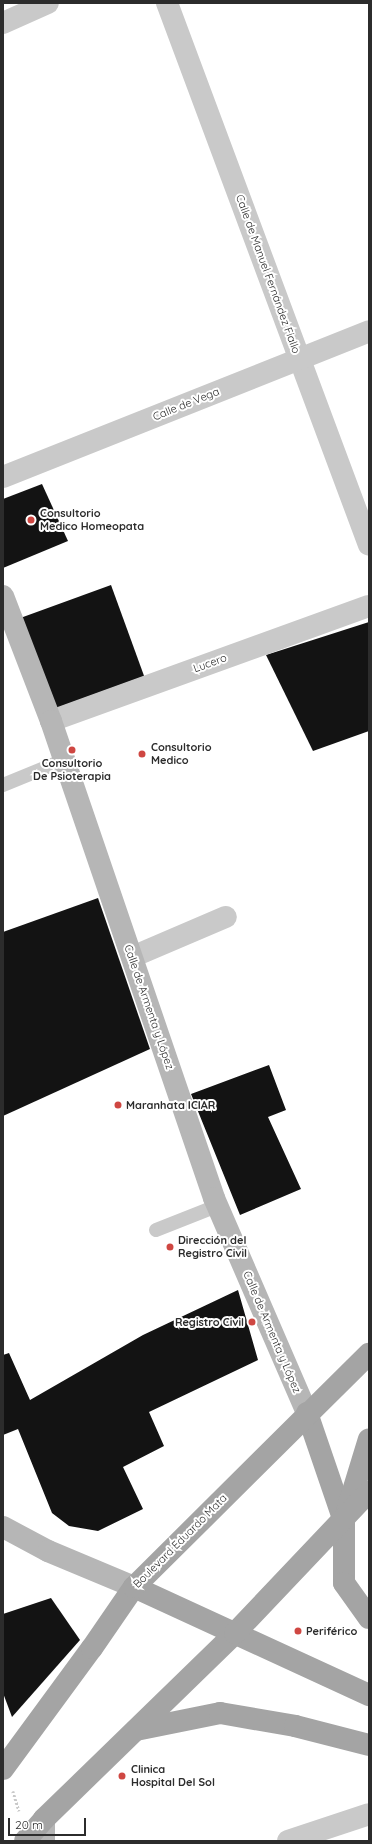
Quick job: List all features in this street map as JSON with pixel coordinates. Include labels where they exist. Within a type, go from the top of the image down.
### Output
[{"type":"main road","name":"Boulevard Eduardo Mata","points":[[7,1778],[134,1587],[307,1413],[369,1354]]},
{"type":"main road","points":[[307,1413],[344,1521]]},
{"type":"main road","points":[[369,1439],[344,1521],[344,1583],[369,1618]]},
{"type":"main road","points":[[25,1841],[44,1819],[235,1632],[344,1521],[369,1492]]},
{"type":"main road","points":[[134,1587],[235,1632],[369,1695]]},
{"type":"main road","points":[[136,1730],[220,1713],[296,1726],[369,1745]]},
{"type":"street","points":[[3,23],[48,3]]},
{"type":"street","name":"Calle de Manuel Fernández Fiallo","points":[[168,3],[299,360],[369,545]]},
{"type":"street","name":"Calle de Vega","points":[[3,477],[369,331]]},
{"type":"street","name":"Calle de Armenta y López","points":[[3,596],[51,721],[217,1206],[307,1413]]},
{"type":"street","name":"Lucero","points":[[51,721],[369,606]]},
{"type":"street","points":[[132,957],[226,917]]},
{"type":"street","points":[[3,1527],[48,1551],[134,1587]]},
{"type":"street","points":[[288,1841],[369,1814]]},
{"type":"street","points":[[44,1819],[44,1841]]},
{"type":"lane","points":[[3,785],[64,760]]},
{"type":"lane","points":[[156,1230],[217,1206]]},
{"type":"path","points":[[7,1778],[20,1816]]},
{"type":"building","name":"Consultorio Medico Homeopata","points":[[42,484],[68,541],[3,568],[3,499]]},
{"type":"building","points":[[111,585],[144,676],[55,709],[22,617]]},
{"type":"building","points":[[369,622],[369,731],[313,751],[266,655]]},
{"type":"building","points":[[98,898],[150,1049],[3,1116],[3,932]]},
{"type":"building","points":[[269,1065],[286,1110],[268,1117],[301,1189],[240,1215],[191,1094]]},
{"type":"building","points":[[238,1290],[258,1360],[149,1412],[164,1446],[123,1467],[143,1509],[98,1531],[69,1526],[52,1513],[18,1429],[3,1435],[3,1355],[9,1353],[30,1400],[143,1335]]},
{"type":"building","points":[[51,1598],[80,1640],[12,1717],[3,1693],[3,1614]]},
{"type":"place","name":"Consultorio Medico Homeopata","points":[[31,520]]},
{"type":"place","name":"Consultorio De Psioterapia","points":[[72,750]]},
{"type":"place","name":"Consultorio Medico","points":[[142,754]]},
{"type":"place","name":"Maranhata ICIAR","points":[[118,1105]]},
{"type":"place","name":"Dirección del Registro Civil","points":[[170,1247]]},
{"type":"place","name":"Registro Civil","points":[[252,1322]]},
{"type":"place","name":"Periférico","points":[[298,1631]]},
{"type":"place","name":"Clinica Hospital Del Sol","points":[[122,1776]]}]
